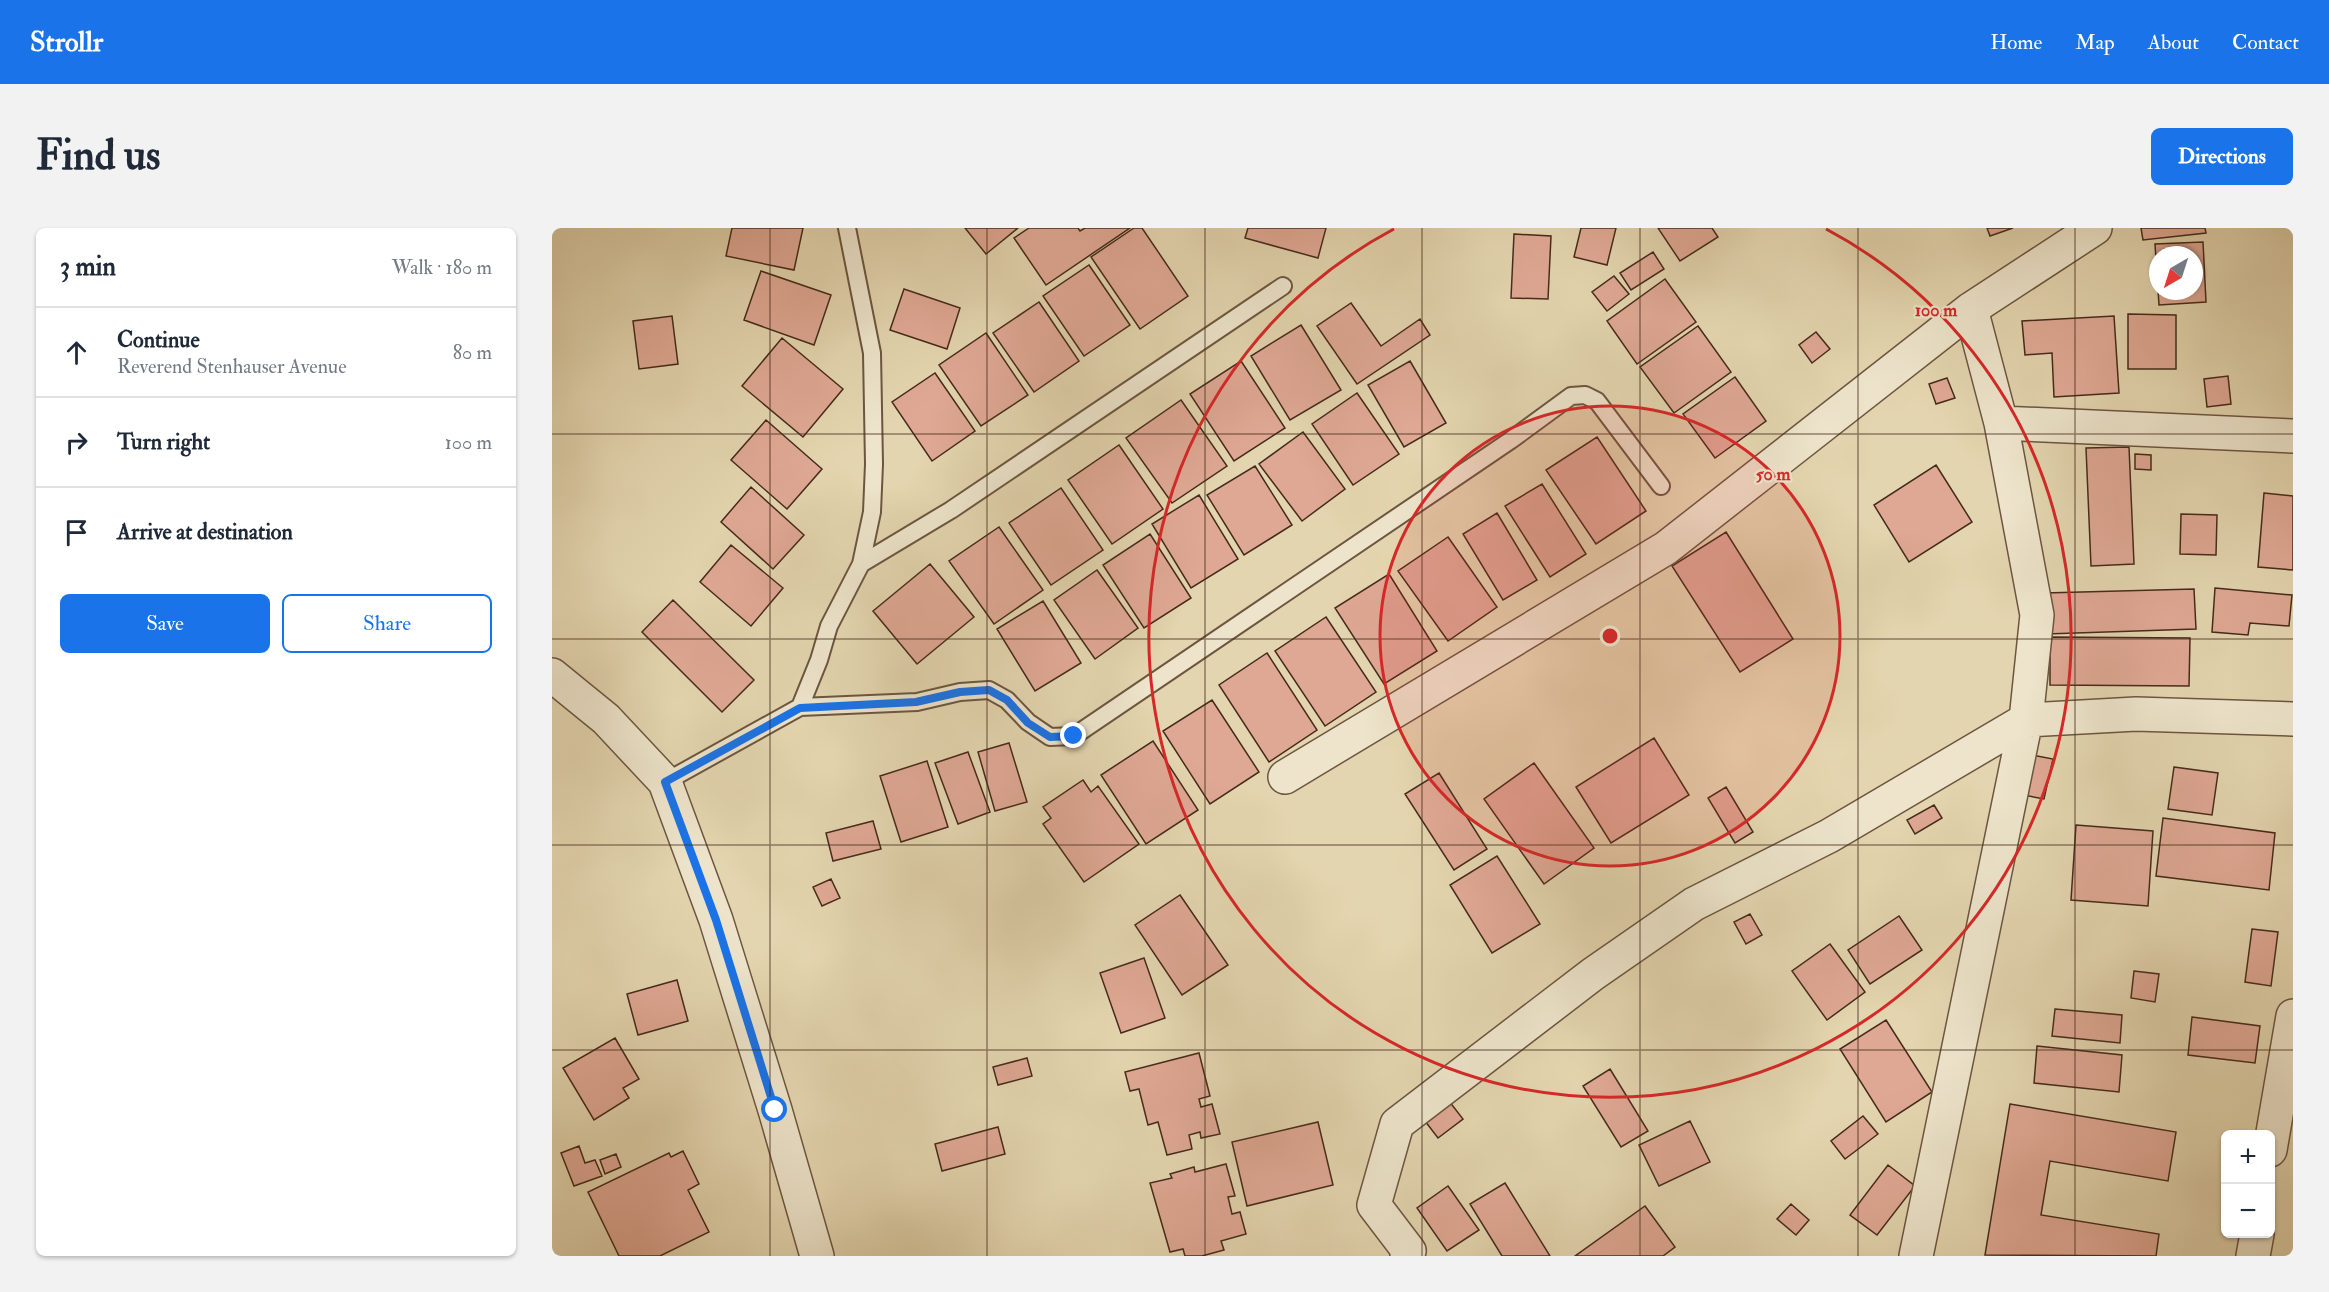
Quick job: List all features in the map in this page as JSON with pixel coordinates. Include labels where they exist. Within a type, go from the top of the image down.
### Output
[{"type":"street","points":[[1285,777],[1666,548],[1971,309],[2095,228]]},
{"type":"street","points":[[1916,1256],[2026,720],[2037,615],[2001,423],[1971,309]]},
{"type":"street","points":[[2001,423],[2293,436]]},
{"type":"street","points":[[558,690],[606,719],[665,782],[716,920],[775,1110],[817,1256]]},
{"type":"street","points":[[1410,1254],[1374,1205],[1396,1124],[1593,974],[1694,904],[1829,836],[2026,720],[2136,714],[2293,719]]},
{"type":"street","points":[[2274,1130],[2293,1016]]},
{"type":"street","points":[[2253,1256],[2256,1238]]},
{"type":"lane","points":[[800,708],[819,660],[829,626],[861,564],[872,512],[874,464],[872,353],[847,228]]},
{"type":"lane","points":[[861,564],[951,510],[1283,286]]},
{"type":"lane","points":[[665,782],[800,708],[916,702],[960,692],[989,690],[1007,700],[1028,723],[1050,737],[1074,736],[1510,440],[1571,396],[1585,395],[1597,401],[1660,486]]},
{"type":"building","points":[[732,228],[803,228],[794,270],[726,256]]},
{"type":"building","points":[[965,228],[1018,228],[986,254]]},
{"type":"building","points":[[1029,228],[1078,228],[1080,231],[1085,228],[1130,228],[1046,285],[1014,238]]},
{"type":"building","points":[[1134,228],[1142,228],[1188,296],[1140,329],[1091,257]]},
{"type":"building","points":[[1248,228],[1326,228],[1318,258],[1245,238]]},
{"type":"building","points":[[1581,228],[1616,228],[1607,265],[1574,257]]},
{"type":"building","points":[[1658,228],[1712,228],[1718,237],[1680,261]]},
{"type":"building","points":[[1987,228],[2013,228],[1990,236]]},
{"type":"building","points":[[2141,228],[2205,228],[2206,233],[2143,240]]},
{"type":"building","points":[[1514,234],[1551,236],[1548,299],[1511,298]]},
{"type":"building","points":[[2203,242],[2206,302],[2159,305],[2159,300],[2203,300],[2203,246],[2155,246],[2155,244]]},
{"type":"building","points":[[1653,252],[1664,269],[1631,290],[1620,273]]},
{"type":"building","points":[[1089,265],[1130,325],[1084,356],[1043,296]]},
{"type":"building","points":[[761,271],[831,295],[814,345],[744,320]]},
{"type":"building","points":[[1614,276],[1629,294],[1607,311],[1592,292]]},
{"type":"building","points":[[1665,279],[1696,322],[1637,364],[1607,321]]},
{"type":"building","points":[[904,289],[960,308],[947,349],[890,330]]},
{"type":"building","points":[[1039,302],[1079,361],[1034,392],[993,333]]},
{"type":"building","points":[[1351,303],[1381,346],[1420,319],[1430,335],[1357,384],[1317,326]]},
{"type":"building","points":[[2128,314],[2176,315],[2176,369],[2128,369]]},
{"type":"building","points":[[672,316],[678,364],[639,369],[633,321]]},
{"type":"building","points":[[2114,316],[2119,393],[2054,397],[2052,353],[2025,355],[2022,321]]},
{"type":"building","points":[[1301,325],[1341,390],[1290,420],[1251,356]]},
{"type":"building","points":[[1698,326],[1731,372],[1674,413],[1640,367]]},
{"type":"building","points":[[1816,332],[1830,349],[1812,363],[1799,345]]},
{"type":"building","points":[[986,333],[1028,395],[981,426],[939,365]]},
{"type":"building","points":[[782,338],[843,389],[803,437],[742,386]]},
{"type":"building","points":[[1241,361],[1285,428],[1234,461],[1190,394]]},
{"type":"building","points":[[1410,361],[1446,423],[1404,447],[1368,385]]},
{"type":"building","points":[[935,373],[975,431],[932,461],[892,402]]},
{"type":"building","points":[[2228,376],[2231,404],[2207,407],[2204,379]]},
{"type":"building","points":[[1735,377],[1766,421],[1715,458],[1683,414]]},
{"type":"building","points":[[1947,378],[1955,398],[1936,404],[1929,384]]},
{"type":"building","points":[[1357,393],[1399,454],[1353,485],[1312,424]]},
{"type":"building","points":[[1181,400],[1227,466],[1172,503],[1126,438]]},
{"type":"building","points":[[766,420],[822,469],[787,509],[731,460]]},
{"type":"building","points":[[1303,432],[1345,489],[1302,521],[1259,464]]},
{"type":"building","points":[[1597,437],[1646,511],[1596,544],[1546,470]]},
{"type":"building","points":[[1119,445],[1163,509],[1112,544],[1068,480]]},
{"type":"building","points":[[2129,447],[2134,564],[2091,566],[2086,448]]},
{"type":"building","points":[[2135,454],[2151,455],[2151,470],[2135,469]]},
{"type":"building","points":[[1936,465],[1972,522],[1909,562],[1874,505]]},
{"type":"building","points":[[1255,466],[1292,525],[1244,555],[1207,495]]},
{"type":"building","points":[[1542,484],[1586,554],[1550,577],[1505,506]]},
{"type":"building","points":[[751,487],[804,535],[773,569],[721,522]]},
{"type":"building","points":[[1061,488],[1103,550],[1051,585],[1009,523]]},
{"type":"building","points":[[2264,493],[2293,496],[2293,570],[2258,567]]},
{"type":"building","points":[[1199,495],[1238,559],[1191,588],[1152,524]]},
{"type":"building","points":[[1497,513],[1537,580],[1503,600],[1463,534]]},
{"type":"building","points":[[2181,514],[2217,515],[2216,555],[2180,554]]},
{"type":"building","points":[[999,527],[1043,590],[994,624],[949,561]]},
{"type":"building","points":[[1726,532],[1793,639],[1740,672],[1672,566]]},
{"type":"building","points":[[1150,534],[1191,598],[1144,628],[1103,565]]},
{"type":"building","points":[[1448,537],[1497,607],[1448,641],[1398,571]]},
{"type":"building","points":[[731,545],[783,588],[751,626],[700,582]]},
{"type":"building","points":[[930,564],[974,617],[917,664],[873,611]]},
{"type":"building","points":[[1097,570],[1138,628],[1095,659],[1054,600]]},
{"type":"building","points":[[1389,574],[1437,651],[1384,684],[1335,608]]},
{"type":"building","points":[[2215,588],[2292,595],[2289,626],[2250,623],[2248,635],[2212,632]]},
{"type":"building","points":[[2194,589],[2196,629],[2046,634],[2044,593]]},
{"type":"building","points":[[673,600],[754,680],[722,712],[642,632]]},
{"type":"building","points":[[1043,601],[1081,663],[1035,691],[997,629]]},
{"type":"building","points":[[1326,617],[1376,692],[1325,726],[1275,651]]},
{"type":"building","points":[[2050,637],[2190,638],[2189,686],[2050,685]]},
{"type":"building","points":[[1267,653],[1317,730],[1269,762],[1219,685]]},
{"type":"building","points":[[1212,700],[1259,772],[1210,804],[1163,731]]},
{"type":"building","points":[[1654,738],[1689,795],[1611,843],[1576,787]]},
{"type":"building","points":[[1153,741],[1198,810],[1146,844],[1101,775]]},
{"type":"building","points":[[1009,743],[1027,802],[995,811],[978,752]]},
{"type":"building","points":[[968,752],[990,812],[958,824],[935,763]]},
{"type":"building","points":[[2027,754],[2053,759],[2044,799],[2018,794]]},
{"type":"building","points":[[927,761],[948,827],[901,842],[880,776]]},
{"type":"building","points":[[1534,763],[1594,848],[1544,884],[1484,799]]},
{"type":"building","points":[[2174,767],[2218,773],[2212,815],[2168,809]]},
{"type":"building","points":[[1439,773],[1487,849],[1454,870],[1405,794]]},
{"type":"building","points":[[1083,780],[1091,792],[1098,786],[1139,844],[1084,882],[1043,824],[1051,818],[1043,807]]},
{"type":"building","points":[[1726,787],[1753,832],[1735,843],[1708,798]]},
{"type":"building","points":[[1934,805],[1942,818],[1915,834],[1907,820]]},
{"type":"building","points":[[2163,818],[2275,833],[2269,890],[2156,876]]},
{"type":"building","points":[[873,821],[881,849],[833,861],[826,833]]},
{"type":"building","points":[[2076,825],[2153,831],[2148,906],[2071,900]]},
{"type":"building","points":[[1497,856],[1540,924],[1492,953],[1450,885]]},
{"type":"building","points":[[831,879],[840,898],[822,906],[813,887]]},
{"type":"building","points":[[1180,895],[1228,965],[1182,995],[1135,925]]},
{"type":"building","points":[[1750,914],[1762,935],[1746,944],[1734,922]]},
{"type":"building","points":[[1899,916],[1922,950],[1870,984],[1848,950]]},
{"type":"building","points":[[2252,929],[2278,932],[2271,986],[2245,982]]},
{"type":"building","points":[[1830,944],[1865,992],[1827,1020],[1792,971]]},
{"type":"building","points":[[1144,958],[1165,1018],[1121,1033],[1100,973]]},
{"type":"building","points":[[2134,971],[2159,974],[2155,1002],[2131,998]]},
{"type":"building","points":[[677,980],[688,1021],[638,1035],[627,994]]},
{"type":"building","points":[[2055,1009],[2122,1015],[2120,1043],[2052,1036]]},
{"type":"building","points":[[2192,1017],[2260,1026],[2255,1063],[2188,1055]]},
{"type":"building","points":[[1886,1020],[1932,1092],[1886,1122],[1840,1049]]},
{"type":"building","points":[[615,1038],[639,1079],[623,1088],[629,1098],[594,1120],[563,1068]]},
{"type":"building","points":[[2037,1046],[2122,1055],[2119,1092],[2034,1083]]},
{"type":"building","points":[[1199,1053],[1210,1096],[1199,1099],[1201,1107],[1212,1104],[1220,1134],[1201,1138],[1200,1132],[1189,1135],[1192,1149],[1167,1155],[1158,1122],[1148,1125],[1139,1089],[1130,1091],[1125,1072]]},
{"type":"building","points":[[1027,1058],[1032,1076],[998,1085],[993,1067]]},
{"type":"building","points":[[1610,1069],[1648,1131],[1621,1147],[1583,1086]]},
{"type":"building","points":[[1449,1101],[1463,1119],[1438,1138],[1425,1121]]},
{"type":"building","points":[[2010,1104],[2176,1132],[2168,1181],[2050,1161],[2041,1215],[2159,1234],[2156,1256],[1985,1255]]},
{"type":"building","points":[[1863,1116],[1878,1134],[1845,1159],[1831,1141]]},
{"type":"building","points":[[1690,1121],[1710,1162],[1659,1186],[1639,1145]]},
{"type":"building","points":[[1318,1122],[1333,1185],[1247,1206],[1232,1142]]},
{"type":"building","points":[[998,1127],[1005,1154],[942,1171],[935,1144]]},
{"type":"building","points":[[579,1146],[585,1163],[595,1160],[602,1176],[574,1186],[561,1153]]},
{"type":"building","points":[[683,1151],[699,1184],[688,1190],[709,1232],[660,1256],[619,1256],[588,1192],[669,1153],[671,1157]]},
{"type":"building","points":[[616,1154],[621,1167],[605,1174],[600,1160]]},
{"type":"building","points":[[1226,1164],[1235,1196],[1228,1197],[1232,1214],[1240,1212],[1246,1234],[1221,1241],[1224,1250],[1202,1256],[1185,1256],[1183,1249],[1170,1252],[1150,1183],[1172,1178],[1170,1174],[1194,1167],[1195,1172]]},
{"type":"building","points":[[1888,1165],[1915,1186],[1877,1235],[1850,1215]]},
{"type":"building","points":[[1505,1183],[1550,1256],[1502,1256],[1470,1204]]},
{"type":"building","points":[[1448,1186],[1479,1230],[1447,1251],[1417,1208]]},
{"type":"building","points":[[1791,1204],[1809,1220],[1796,1235],[1777,1219]]},
{"type":"building","points":[[1645,1206],[1675,1247],[1663,1256],[1575,1256]]},
{"type":"route","points":[[775,1110],[716,920],[665,782],[800,708],[916,702],[960,692],[989,690],[1007,700],[1028,723],[1050,737],[1074,736]]}]
